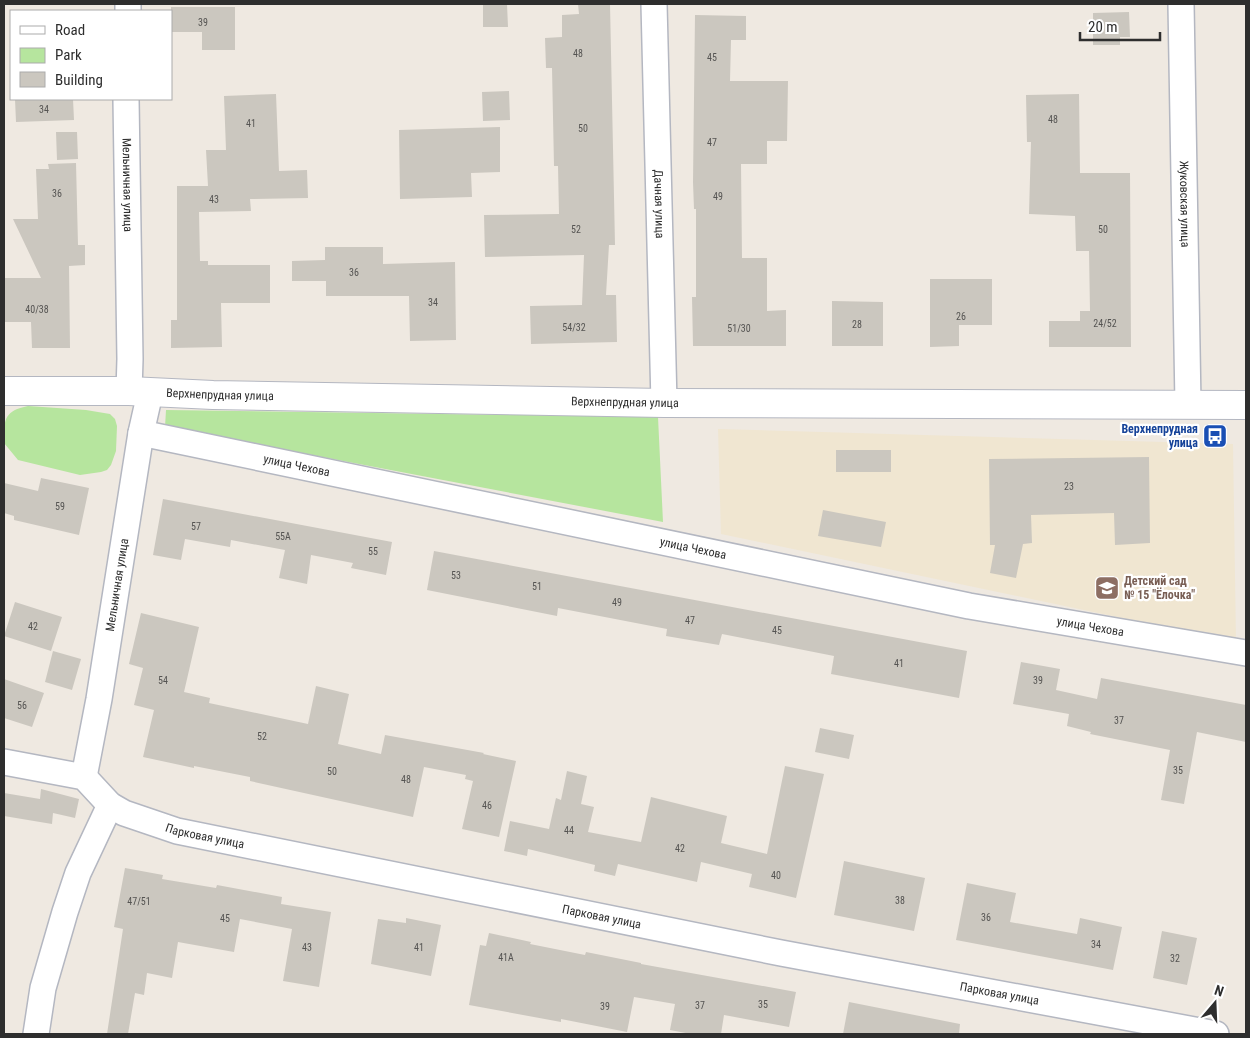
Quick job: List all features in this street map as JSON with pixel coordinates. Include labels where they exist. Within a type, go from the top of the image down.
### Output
[{"type":"street","name":"Дачная улица","points":[[654,4],[664,403]]},
{"type":"street","name":"Жуковская улица","points":[[1181,4],[1188,404]]},
{"type":"street","name":"Мельничная улица","points":[[84,778],[99,699],[141,433],[139,392],[130,359],[126,100]]},
{"type":"street","name":"Верхнепрудная улица","points":[[4,392],[139,392],[664,403],[1246,405]]},
{"type":"street","name":"улица Чехова","points":[[141,433],[968,606],[1246,653]]},
{"type":"street","points":[[4,762],[84,778]]},
{"type":"street","name":"Парковая улица","points":[[84,778],[110,805],[124,813],[177,831],[780,953],[1216,1034]]},
{"type":"street","points":[[36,1034],[43,988],[78,873],[110,805]]},
{"type":"shaded area","name":"Детский сад № 15 \"Ёлочка\"","points":[[718,429],[1233,444],[1236,642],[721,534]]},
{"type":"green space","points":[[28,406],[86,410],[110,414],[115,419],[117,426],[116,451],[111,465],[107,470],[101,472],[80,475],[18,460],[4,443],[5,423],[9,414]]},
{"type":"green space","points":[[166,410],[658,417],[663,522],[165,427]]},
{"type":"building","points":[[483,4],[507,4],[508,27],[483,27]]},
{"type":"building","points":[[578,4],[610,4],[615,245],[609,245],[606,295],[616,295],[617,342],[531,344],[530,306],[582,305],[584,255],[485,257],[484,215],[559,214],[558,166],[554,166],[552,68],[546,68],[545,38],[562,37],[562,15],[579,14]]},
{"type":"building","points":[[171,7],[235,7],[235,50],[202,50],[202,32],[172,32]]},
{"type":"building","points":[[1129,12],[1130,37],[1120,37],[1120,45],[1093,45],[1093,13]]},
{"type":"building","points":[[695,15],[746,16],[746,40],[731,40],[730,81],[788,81],[787,141],[767,141],[767,164],[741,164],[742,258],[767,258],[767,311],[786,310],[786,346],[693,346],[692,297],[696,297],[696,209],[694,209],[693,182]]},
{"type":"building","points":[[509,91],[510,120],[483,121],[482,92]]},
{"type":"building","points":[[276,94],[279,171],[307,170],[308,198],[250,199],[251,211],[199,212],[200,261],[208,261],[208,265],[270,265],[270,303],[221,303],[222,347],[171,348],[171,320],[177,320],[177,186],[208,186],[206,150],[226,150],[224,96]]},
{"type":"building","points":[[1079,94],[1080,173],[1130,173],[1131,347],[1049,347],[1049,321],[1080,321],[1080,311],[1090,311],[1089,251],[1076,251],[1075,216],[1029,214],[1031,142],[1027,142],[1026,95]]},
{"type":"building","points":[[15,100],[73,100],[74,120],[16,122]]},
{"type":"building","points":[[500,127],[500,172],[471,173],[472,197],[400,199],[399,130]]},
{"type":"building","points":[[56,132],[77,132],[78,159],[57,160]]},
{"type":"building","points":[[76,163],[78,245],[85,245],[85,265],[69,266],[70,348],[32,348],[31,322],[4,322],[4,278],[41,278],[13,219],[38,219],[36,169],[49,169],[48,164]]},
{"type":"building","points":[[325,247],[383,247],[383,264],[455,262],[456,340],[410,341],[409,296],[326,296],[326,281],[292,281],[292,261],[325,260]]},
{"type":"building","points":[[930,279],[992,279],[992,325],[959,325],[959,346],[930,347]]},
{"type":"building","points":[[832,301],[883,302],[883,346],[832,346]]},
{"type":"building","points":[[836,450],[891,450],[891,472],[836,472]]},
{"type":"building","points":[[1149,457],[1150,543],[1115,545],[1114,513],[1031,515],[1032,543],[1023,544],[1016,578],[990,573],[995,545],[990,545],[989,459]]},
{"type":"building","points":[[41,478],[89,488],[79,535],[14,520],[14,516],[4,513],[4,483],[38,491]]},
{"type":"building","points":[[163,499],[392,542],[386,575],[351,568],[353,563],[311,555],[307,584],[279,578],[285,550],[231,540],[230,547],[185,539],[181,560],[153,555]]},
{"type":"building","points":[[823,510],[886,522],[881,547],[818,536]]},
{"type":"building","points":[[434,551],[967,651],[959,698],[831,674],[834,656],[722,634],[719,645],[666,636],[667,629],[558,608],[557,616],[427,590]]},
{"type":"building","points":[[15,602],[62,617],[51,651],[4,636]]},
{"type":"building","points":[[141,613],[199,627],[184,692],[210,698],[209,703],[308,724],[316,686],[349,694],[338,744],[381,754],[385,735],[484,753],[516,761],[499,837],[462,829],[473,781],[465,779],[466,775],[424,767],[413,817],[250,781],[250,777],[143,757],[154,710],[134,705],[143,668],[129,664]]},
{"type":"building","points":[[53,651],[81,659],[72,690],[45,682]]},
{"type":"building","points":[[1021,662],[1060,669],[1056,690],[1097,699],[1101,678],[1246,705],[1246,742],[1197,732],[1184,804],[1161,800],[1170,750],[1090,734],[1091,732],[1067,726],[1069,714],[1013,704]]},
{"type":"building","points":[[4,679],[44,693],[32,727],[4,718]]},
{"type":"building","points":[[820,728],[854,735],[849,759],[815,752]]},
{"type":"building","points":[[785,766],[824,774],[796,898],[749,887],[752,874],[701,862],[697,882],[618,864],[615,876],[594,871],[595,865],[528,849],[527,856],[504,851],[510,821],[549,829],[556,798],[561,800],[567,771],[587,776],[581,804],[594,807],[588,832],[641,842],[651,797],[727,816],[721,843],[767,854]]},
{"type":"building","points":[[41,789],[79,799],[75,818],[53,813],[52,824],[4,816],[4,793],[40,799]]},
{"type":"building","points":[[844,861],[925,878],[914,931],[834,915]]},
{"type":"building","points":[[125,868],[163,875],[162,879],[216,888],[217,885],[282,897],[281,904],[331,912],[319,987],[283,981],[292,929],[240,919],[234,952],[178,942],[172,978],[147,973],[144,995],[135,993],[128,1034],[107,1034],[123,929],[114,927]]},
{"type":"building","points":[[967,883],[1016,893],[1010,922],[1077,934],[1080,918],[1122,927],[1113,970],[956,940]]},
{"type":"building","points":[[406,918],[441,925],[431,976],[371,964],[378,919],[406,923]]},
{"type":"building","points":[[1162,931],[1197,938],[1187,985],[1153,978]]},
{"type":"building","points":[[489,933],[531,942],[530,944],[585,955],[586,952],[796,992],[789,1027],[724,1015],[721,1034],[691,1034],[670,1030],[675,1004],[634,997],[627,1032],[561,1019],[561,1022],[469,1005],[480,945],[486,946]]},
{"type":"building","points":[[849,1002],[960,1024],[959,1034],[843,1034]]},
{"type":"place","name":"Верхнепрудная улица","points":[[1215,436]]},
{"type":"place","name":"Детский сад № 15 \"Ёлочка\"","points":[[1107,588]]}]
